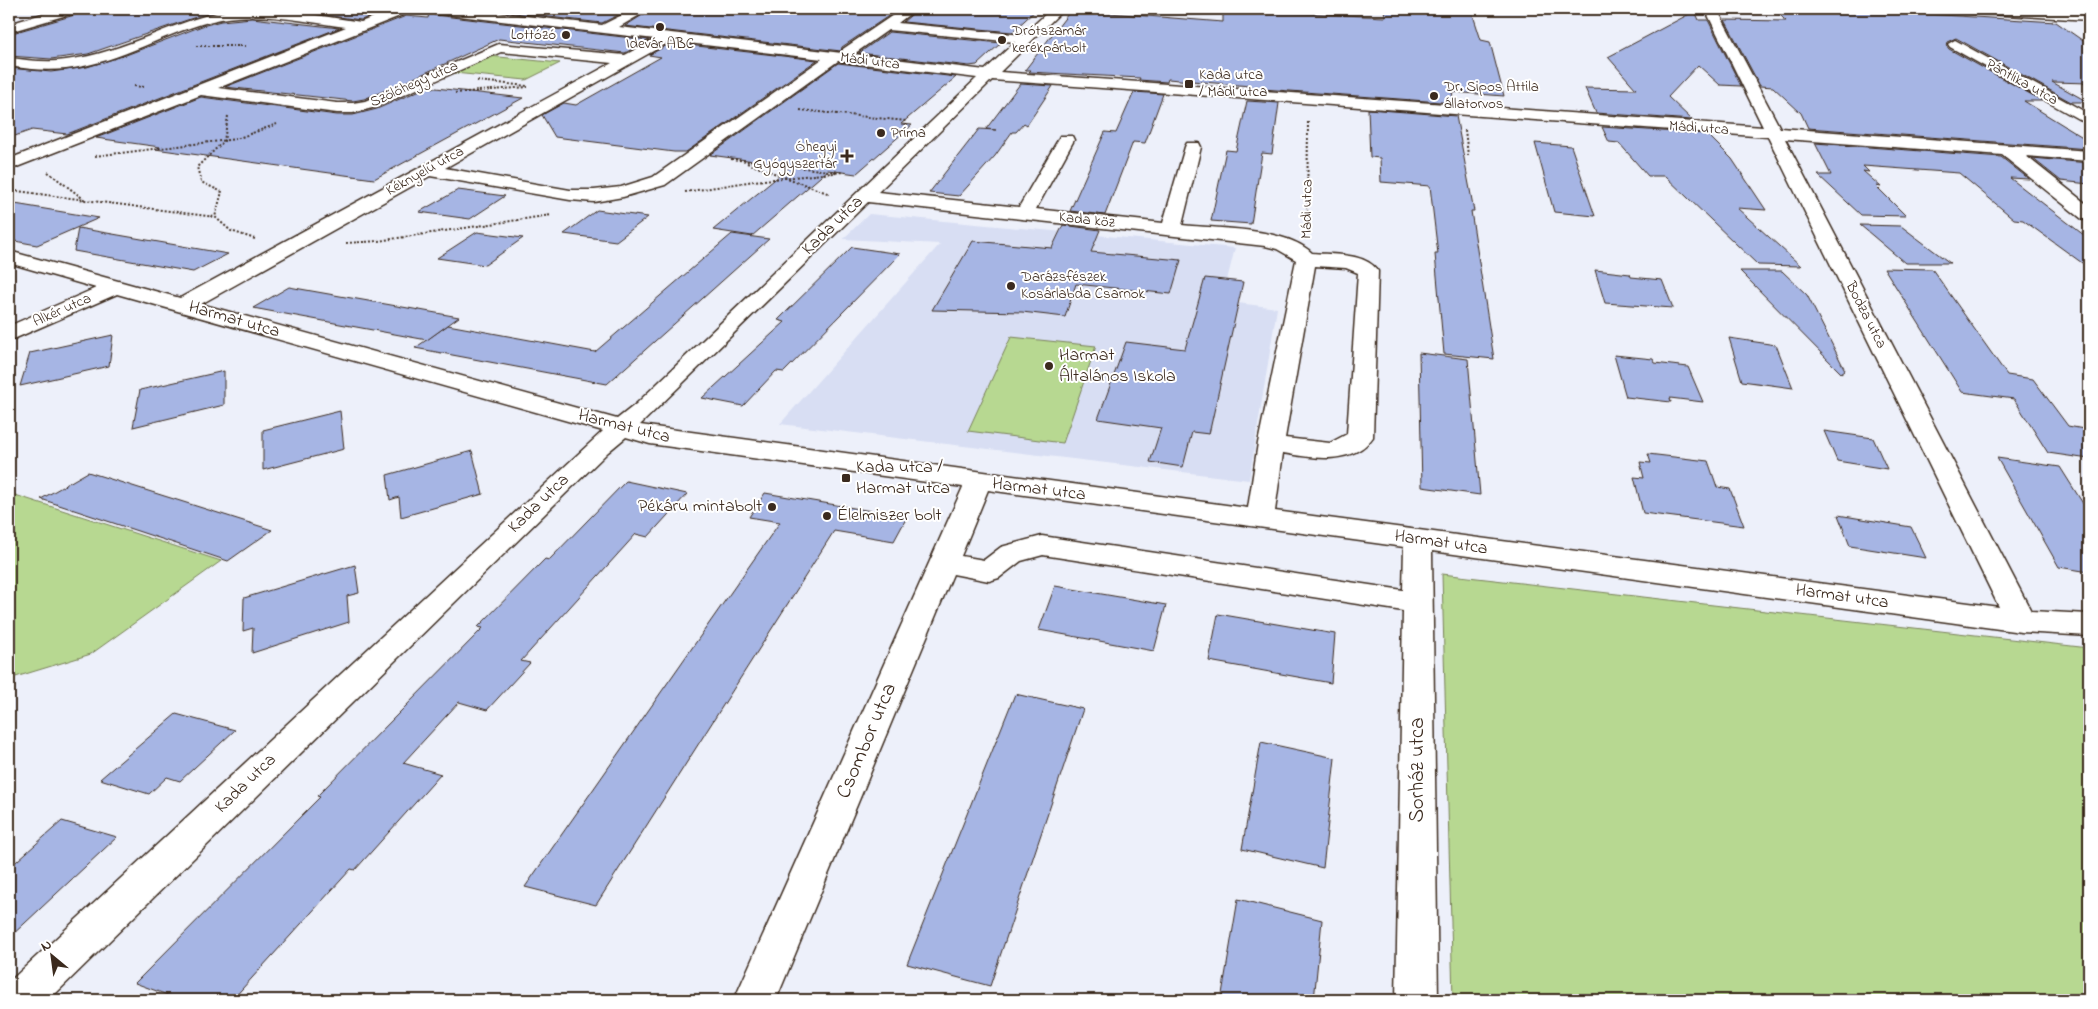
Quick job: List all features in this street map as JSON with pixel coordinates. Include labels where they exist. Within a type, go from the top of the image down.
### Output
[{"type":"street","points":[[9,28],[72,9]]},
{"type":"street","name":"Szőlőhegy utca","points":[[9,165],[405,9]]},
{"type":"street","name":"Mádi utca","points":[[434,9],[841,55],[990,75],[2089,156]]},
{"type":"street","points":[[604,29],[644,9]]},
{"type":"street","points":[[428,170],[570,195],[594,196],[622,192],[659,181],[910,9]]},
{"type":"street","name":"Kada utca","points":[[20,1000],[621,428],[645,409],[936,124],[1058,9]]},
{"type":"street","name":"Bodza utca","points":[[1711,9],[2021,621]]},
{"type":"street","points":[[1971,9],[2086,14]]},
{"type":"street","points":[[9,62],[42,66],[70,64],[111,53],[207,19],[234,14],[252,13],[364,25]]},
{"type":"street","points":[[885,26],[1027,39]]},
{"type":"street","name":"Kéknyelű utca","points":[[181,306],[669,37]]},
{"type":"street","name":"Pántlika utca","points":[[1955,44],[2089,120]]},
{"type":"street","name":"Szőlőhegy utca","points":[[199,90],[324,106],[363,106],[499,48],[628,60]]},
{"type":"street","points":[[1024,214],[1066,140]]},
{"type":"street","points":[[1171,230],[1193,147]]},
{"type":"street","points":[[2007,150],[2089,215]]},
{"type":"street","name":"Kada köz","points":[[864,196],[1267,240],[1291,248],[1306,259],[1346,262],[1359,265],[1368,271],[1360,437],[1352,445],[1339,450],[1323,451],[1271,443]]},
{"type":"street","name":"Harmat utca","points":[[9,257],[650,436],[978,482],[1260,518],[2021,621],[2089,625]]},
{"type":"street","points":[[1260,518],[1271,443],[1306,259]]},
{"type":"street","name":"Alkér utca","points":[[9,334],[115,287]]},
{"type":"street","name":"Csombor utca","points":[[755,1000],[978,482]]},
{"type":"street","name":"Sorház utca","points":[[1417,1000],[1418,540]]},
{"type":"street","points":[[944,562],[989,571],[1011,554],[1042,545],[1418,603]]},
{"type":"path","points":[[195,46],[253,46]]},
{"type":"path","points":[[441,72],[457,80],[536,86],[450,93]]},
{"type":"path","name":"Mádi utca","points":[[1306,259],[1308,99]]},
{"type":"path","points":[[94,156],[236,139],[324,106]]},
{"type":"path","points":[[768,106],[936,124]]},
{"type":"path","points":[[215,217],[222,192],[201,182],[197,167],[224,140],[228,114]]},
{"type":"path","points":[[834,196],[808,184],[740,160],[843,172]]},
{"type":"path","points":[[45,170],[85,200]]},
{"type":"path","points":[[9,190],[215,217],[231,232],[258,240]]},
{"type":"shaded area","name":"Harmat Általános Iskola","points":[[869,214],[1235,248],[1227,280],[1243,282],[1238,303],[1277,308],[1249,480],[780,424],[940,244],[843,239]]},
{"type":"green space","points":[[489,56],[560,63],[526,80],[454,73]]},
{"type":"green space","points":[[1011,337],[1096,346],[1063,443],[968,431]]},
{"type":"green space","points":[[9,493],[221,561],[91,654],[9,679]]},
{"type":"green space","points":[[1442,574],[2089,648],[2089,1000],[1453,1000]]},
{"type":"building","points":[[86,9],[228,9],[193,18],[88,54],[51,59],[9,56],[9,34],[78,14]]},
{"type":"building","points":[[280,9],[342,9],[379,13],[361,20]]},
{"type":"building","points":[[479,9],[630,9],[602,23]]},
{"type":"building","points":[[652,9],[796,9],[856,14],[864,9],[899,9],[842,47],[841,51],[625,26]]},
{"type":"building","points":[[918,9],[1037,9],[1012,32],[903,22]]},
{"type":"building","points":[[1223,9],[1262,9],[1262,11],[1385,17],[1384,9],[1471,9],[1481,40],[1490,42],[1504,96],[1452,92],[1454,103],[1249,88],[1250,86],[1168,79],[1167,82],[1139,80],[1140,78],[1029,72],[1031,70],[1025,70],[1071,10],[1223,22]]},
{"type":"building","points":[[1774,9],[1843,9],[2056,22],[2089,45],[2089,83],[2052,82],[2088,102],[2071,102],[1956,38],[1947,42],[1946,45],[1949,49],[2043,101],[2024,101],[2089,141],[2089,149],[1808,128],[1801,113],[1773,87],[1760,86],[1725,20],[1786,21]]},
{"type":"building","points":[[1695,11],[1699,20],[1708,20],[1741,86],[1720,85],[1698,65],[1668,97],[1692,120],[1596,113],[1585,88],[1636,89],[1608,57]]},
{"type":"building","points":[[429,12],[434,15],[649,40],[625,53],[499,39],[401,84],[364,99],[353,101],[225,87],[406,16],[428,18]]},
{"type":"building","points":[[252,18],[339,28],[67,134],[32,130],[9,138],[9,68],[51,72],[87,67],[126,55],[202,26],[221,21]]},
{"type":"building","points":[[889,32],[1001,43],[977,65],[969,66],[859,53]]},
{"type":"building","points":[[671,43],[817,60],[686,152],[555,137],[542,115],[564,103],[576,105],[661,57],[649,55]]},
{"type":"building","points":[[838,63],[956,77],[901,124],[912,125],[856,174],[828,170],[752,236],[713,230],[791,166],[710,155]]},
{"type":"building","points":[[1020,84],[1053,86],[1027,125],[1024,123],[1016,132],[1012,132],[995,156],[959,196],[929,193],[979,129],[996,130],[986,129]]},
{"type":"building","points":[[427,87],[523,98],[374,179],[155,149],[160,147],[96,138],[201,97],[337,115],[353,115],[377,109]]},
{"type":"building","points":[[1134,92],[1163,94],[1145,143],[1133,142],[1105,215],[1070,211],[1105,132],[1116,133]]},
{"type":"building","points":[[1247,101],[1279,103],[1272,154],[1262,153],[1251,224],[1211,221],[1226,150],[1236,151]]},
{"type":"building","points":[[1368,109],[1456,116],[1474,211],[1471,211],[1494,359],[1444,354],[1435,254],[1438,254],[1430,186],[1381,182],[1380,158],[1370,157]]},
{"type":"building","points":[[1602,127],[1707,134],[1732,159],[1766,210],[1737,208],[1801,266],[1758,265],[1665,176],[1648,176],[1619,143],[1609,142]]},
{"type":"building","points":[[1535,143],[1571,146],[1595,216],[1554,212]]},
{"type":"building","points":[[1815,143],[2001,157],[2029,179],[2010,178],[2089,239],[2089,268],[2023,220],[2014,219],[1959,173],[1863,166],[1869,172],[1863,171],[1881,187],[1876,186],[1906,216],[1861,215],[1818,175],[1831,175]]},
{"type":"building","points":[[2032,158],[2089,163],[2089,184],[2061,181]]},
{"type":"building","points":[[458,190],[505,196],[470,219],[419,212]]},
{"type":"building","points":[[9,203],[99,218],[37,245],[9,240]]},
{"type":"building","points":[[597,210],[648,217],[616,241],[564,234]]},
{"type":"building","name":"Darázsfészek Kosárlabda Csarnok","points":[[1063,225],[1100,230],[1091,252],[1181,260],[1171,294],[1076,284],[1065,317],[1022,312],[932,310],[973,241],[1052,248]]},
{"type":"building","points":[[1860,225],[1901,226],[1950,263],[1905,263]]},
{"type":"building","points":[[78,228],[228,254],[193,272],[74,251]]},
{"type":"building","points":[[477,232],[523,238],[485,265],[437,258]]},
{"type":"building","points":[[732,234],[769,239],[607,384],[415,348],[448,325],[595,352]]},
{"type":"building","points":[[852,247],[900,254],[784,372],[776,371],[743,406],[702,398],[785,322],[778,320]]},
{"type":"building","points":[[1884,268],[1932,269],[2007,375],[2033,379],[2068,426],[2089,430],[2089,459],[2048,453],[2014,399],[1962,392]]},
{"type":"building","points":[[1595,270],[1630,274],[1631,277],[1662,280],[1673,308],[1605,303]]},
{"type":"building","points":[[1740,271],[1782,271],[1807,295],[1845,370],[1841,373]]},
{"type":"building","points":[[1205,278],[1243,282],[1209,434],[1192,432],[1183,467],[1150,462],[1161,428],[1098,419],[1126,342],[1185,349]]},
{"type":"building","points":[[289,287],[459,317],[427,340],[253,308]]},
{"type":"building","points":[[113,335],[109,366],[20,386],[30,353]]},
{"type":"building","points":[[1729,338],[1776,345],[1793,388],[1742,381]]},
{"type":"building","points":[[1419,353],[1468,359],[1480,495],[1422,487]]},
{"type":"building","points":[[1614,355],[1653,359],[1655,363],[1688,367],[1703,402],[1670,398],[1671,402],[1626,397]]},
{"type":"building","points":[[224,371],[224,405],[133,427],[140,390]]},
{"type":"building","points":[[340,411],[344,449],[263,470],[263,430]]},
{"type":"building","points":[[1824,431],[1873,438],[1887,469],[1837,461]]},
{"type":"building","points":[[472,451],[483,494],[401,517],[399,497],[390,500],[387,475]]},
{"type":"building","points":[[1648,454],[1708,461],[1717,487],[1730,489],[1744,526],[1643,513],[1634,477],[1644,478],[1640,462],[1651,463]]},
{"type":"building","points":[[1997,458],[2060,467],[2089,513],[2089,572],[2059,567]]},
{"type":"building","points":[[88,472],[272,530],[228,561],[41,499]]},
{"type":"building","points":[[626,481],[687,494],[648,537],[636,534],[521,661],[530,663],[487,710],[459,702],[403,763],[441,774],[355,870],[351,869],[232,1000],[181,1000],[135,983],[320,797],[317,796],[483,628],[478,627],[545,559],[549,560]]},
{"type":"building","points":[[765,493],[907,517],[894,541],[834,531],[596,905],[525,887],[780,522],[749,517]]},
{"type":"building","points":[[1838,515],[1911,527],[1926,558],[1850,546]]},
{"type":"building","points":[[355,565],[359,593],[347,596],[349,622],[252,653],[253,628],[243,631],[244,598]]},
{"type":"building","points":[[1055,586],[1166,605],[1154,651],[1039,630]]},
{"type":"building","points":[[1218,614],[1335,634],[1331,683],[1209,661]]},
{"type":"building","points":[[1015,694],[1083,709],[990,986],[907,964]]},
{"type":"building","points":[[176,714],[235,730],[180,781],[167,777],[149,794],[100,779]]},
{"type":"building","points":[[1261,742],[1335,758],[1323,868],[1242,849]]},
{"type":"building","points":[[62,821],[117,837],[9,938],[9,868]]},
{"type":"building","points":[[1238,899],[1322,920],[1314,1000],[1221,1000]]},
{"type":"place","name":"Idevár ABC","points":[[660,27]]},
{"type":"place","name":"Lottózó","points":[[566,35]]},
{"type":"place","name":"Drótszamár kerékpárbolt","points":[[1002,40]]},
{"type":"place","name":"Kada utca / Mádi utca","points":[[1189,84]]},
{"type":"place","name":"Dr. Sipos Attila állatorvos","points":[[1434,96]]},
{"type":"place","name":"Príma","points":[[881,133]]},
{"type":"place","name":"Óhegyi Gyógyszertár","points":[[847,156]]},
{"type":"place","name":"Darázsfészek Kosárlabda Csarnok","points":[[1011,286]]},
{"type":"place","name":"Harmat Általános Iskola","points":[[1049,366]]},
{"type":"place","name":"Kada utca / Harmat utca","points":[[846,478]]},
{"type":"place","name":"Pékáru mintabolt","points":[[772,507]]},
{"type":"place","name":"Élelmiszer bolt","points":[[827,516]]}]
